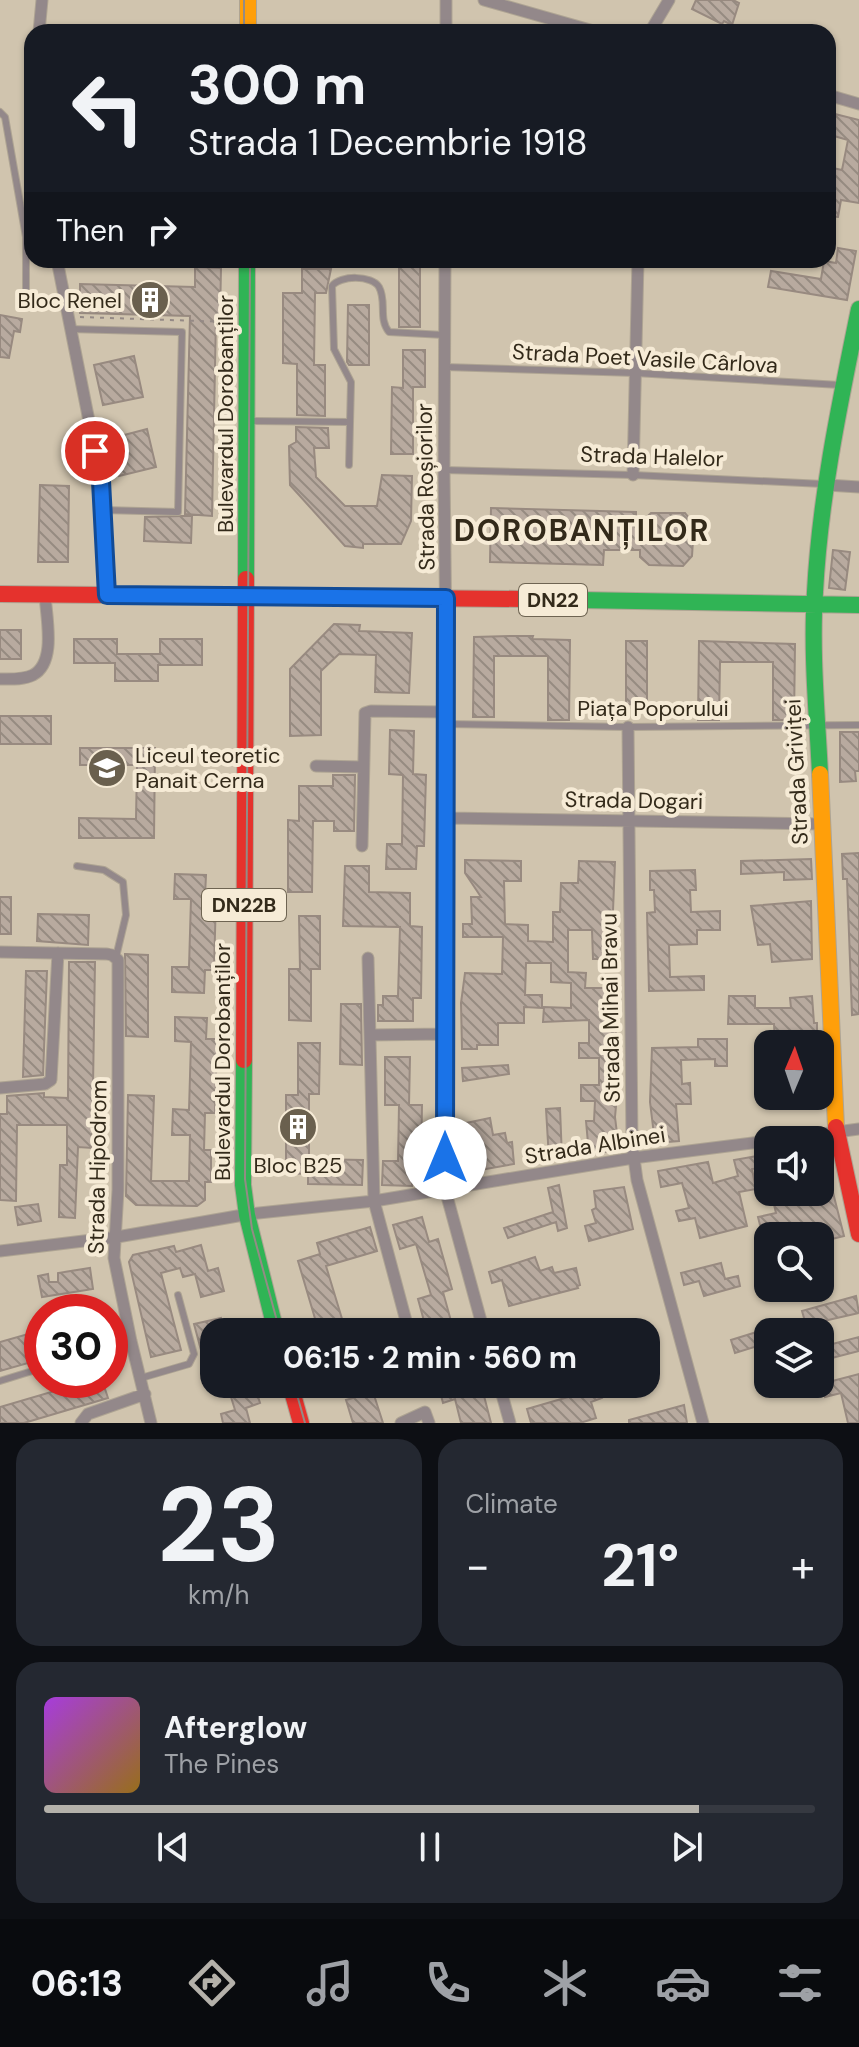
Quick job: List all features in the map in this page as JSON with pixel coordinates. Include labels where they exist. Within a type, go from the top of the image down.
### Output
[{"type":"main road","points":[[248,0],[248,24]]},
{"type":"main road","name":"Bulevardul Dorobanților","points":[[247,268],[243,1185],[247,1215],[273,1318]]},
{"type":"main road","name":"Strada Griviței","points":[[859,309],[827,485],[813,603],[815,726],[836,1132],[859,1234]]},
{"type":"main road","name":"DN22","points":[[0,594],[859,605]]},
{"type":"main road","points":[[294,1398],[301,1423]]},
{"type":"street","points":[[40,24],[42,0]]},
{"type":"street","points":[[446,0],[446,24]]},
{"type":"street","points":[[484,0],[569,24]]},
{"type":"street","points":[[655,24],[669,0]]},
{"type":"street","points":[[836,97],[859,104]]},
{"type":"street","points":[[58,268],[101,481],[107,595]]},
{"type":"street","name":"Strada Roșiorilor","points":[[445,268],[448,818],[445,1189],[480,1318]]},
{"type":"street","points":[[633,475],[638,268]]},
{"type":"street","name":"Strada Halelor","points":[[827,485],[859,487]]},
{"type":"street","points":[[0,679],[28,677],[45,662],[45,594]]},
{"type":"street","points":[[362,846],[365,713],[446,718]]},
{"type":"street","name":"Strada Mihai Bravu","points":[[628,727],[633,1158],[703,1423]]},
{"type":"street","points":[[316,766],[363,767]]},
{"type":"street","name":"Strada Dogari","points":[[448,818],[820,824]]},
{"type":"street","points":[[0,952],[107,954],[116,957]]},
{"type":"street","points":[[0,1088],[45,1084],[51,1080],[58,953]]},
{"type":"street","name":"Strada Hipodrom","points":[[116,957],[119,966],[117,1237],[114,1258],[151,1423]]},
{"type":"street","points":[[368,958],[374,1201],[405,1318]]},
{"type":"street","points":[[370,1035],[444,1034]]},
{"type":"street","points":[[836,1132],[859,1129]]},
{"type":"street","name":"Strada Albinei","points":[[0,1251],[117,1237],[247,1215],[374,1201],[633,1158],[754,1143]]},
{"type":"street","points":[[81,1423],[88,1414],[145,1394]]},
{"type":"street","points":[[503,1398],[510,1423]]},
{"type":"street","points":[[401,1423],[425,1412],[429,1423]]},
{"type":"lane","points":[[0,112],[5,117],[24,226]]},
{"type":"lane","points":[[26,268],[26,297]]},
{"type":"lane","points":[[349,465],[351,382],[334,349],[332,286],[335,281],[341,278],[373,280],[382,294],[384,326],[389,332],[444,335]]},
{"type":"lane","points":[[68,323],[182,332],[178,512],[103,510]]},
{"type":"lane","name":"Strada Poet Vasile Cârlova","points":[[444,367],[635,373],[844,385]]},
{"type":"lane","points":[[247,421],[350,422]]},
{"type":"lane","name":"Strada Halelor","points":[[444,470],[633,475],[827,485]]},
{"type":"lane","name":"Piața Poporului","points":[[446,718],[628,727],[859,725]]},
{"type":"lane","points":[[77,866],[104,870],[123,882],[126,915],[116,957]]},
{"type":"lane","points":[[141,1378],[189,1364],[192,1360],[194,1354],[178,1295]]},
{"type":"lane","points":[[0,1381],[24,1374]]},
{"type":"path","points":[[68,323],[247,323]]},
{"type":"building","points":[[696,0],[733,0],[739,3],[732,24],[724,21],[722,24],[692,9]]},
{"type":"building","points":[[836,114],[859,120],[859,203],[841,200],[836,217],[836,169],[842,170],[848,140],[836,137]]},
{"type":"building","points":[[838,248],[856,251],[847,300],[768,287],[771,271],[821,279],[823,268],[836,268]]},
{"type":"building","points":[[195,268],[221,268],[220,317],[216,317],[212,516],[185,514],[190,316],[80,313],[80,284],[195,287]]},
{"type":"building","points":[[399,268],[420,268],[420,327],[399,327]]},
{"type":"building","points":[[302,269],[331,269],[326,293],[315,293],[314,365],[325,365],[325,416],[297,415],[297,364],[283,363],[283,293],[302,293]]},
{"type":"building","points":[[348,305],[369,305],[369,365],[349,365],[347,362]]},
{"type":"building","points":[[0,315],[22,319],[20,332],[14,331],[9,358],[0,357]]},
{"type":"building","points":[[403,350],[425,350],[425,387],[413,387],[413,454],[391,454],[392,387],[403,388]]},
{"type":"building","points":[[134,356],[143,397],[103,405],[94,365]]},
{"type":"building","points":[[296,427],[328,428],[329,448],[314,448],[316,477],[345,506],[377,506],[382,475],[412,476],[411,521],[401,544],[363,544],[363,548],[345,546],[290,485],[289,446],[296,442]]},
{"type":"building","points":[[147,429],[156,467],[119,476],[109,439]]},
{"type":"building","points":[[40,485],[69,486],[68,562],[38,562]]},
{"type":"building","points":[[491,508],[636,512],[636,527],[651,513],[685,513],[694,524],[692,556],[683,566],[649,565],[640,557],[640,550],[604,550],[603,565],[490,562]]},
{"type":"building","points":[[192,516],[191,543],[144,541],[145,517]]},
{"type":"building","points":[[833,550],[850,552],[845,590],[829,588]]},
{"type":"building","points":[[334,624],[360,625],[359,631],[412,633],[409,693],[375,692],[376,655],[339,654],[321,671],[321,735],[290,736],[290,669]]},
{"type":"building","points":[[0,630],[21,630],[21,659],[0,659]]},
{"type":"building","points":[[533,636],[532,639],[570,640],[569,720],[548,720],[548,656],[494,656],[494,717],[473,717],[474,637]]},
{"type":"building","points":[[74,639],[117,639],[117,654],[160,654],[160,639],[202,639],[202,665],[158,665],[158,681],[115,681],[115,663],[74,663]]},
{"type":"building","points":[[626,641],[647,641],[647,705],[626,704]]},
{"type":"building","points":[[699,641],[795,644],[794,720],[773,720],[773,662],[720,662],[719,720],[698,720]]},
{"type":"building","points":[[0,716],[51,716],[51,744],[0,744]]},
{"type":"building","points":[[390,730],[414,731],[413,774],[426,775],[424,846],[417,846],[416,869],[386,869],[387,844],[402,844],[403,775],[389,774]]},
{"type":"building","points":[[840,732],[859,732],[856,781],[840,782]]},
{"type":"building","points":[[80,748],[155,748],[154,838],[79,838],[79,818],[136,819],[137,765],[80,765]]},
{"type":"building","points":[[333,775],[355,775],[354,831],[334,831],[334,821],[313,821],[312,892],[288,892],[288,820],[299,821],[299,786],[333,786]]},
{"type":"building","points":[[859,853],[859,1014],[852,1015],[847,879],[843,879],[842,854]]},
{"type":"building","points":[[811,859],[812,879],[784,880],[784,872],[741,874],[741,861]]},
{"type":"building","points":[[465,860],[521,861],[521,881],[504,881],[505,924],[528,925],[528,941],[553,942],[553,912],[560,912],[561,883],[578,883],[579,861],[615,862],[611,959],[593,959],[592,930],[568,930],[568,972],[586,973],[585,988],[614,988],[618,1085],[615,1117],[619,1150],[589,1154],[586,1121],[594,1121],[595,1101],[581,1101],[581,1085],[599,1085],[599,1058],[579,1058],[579,1043],[589,1043],[589,1020],[543,1022],[544,1007],[571,1008],[571,983],[551,982],[551,963],[526,963],[525,995],[542,995],[542,1008],[524,1007],[524,1023],[498,1023],[498,1045],[462,1049],[461,1003],[465,973],[502,974],[503,937],[463,937],[463,924],[472,924],[471,897],[481,897],[465,873]]},
{"type":"building","points":[[345,866],[369,866],[369,892],[410,893],[410,926],[422,927],[421,998],[413,998],[413,1021],[378,1021],[378,1005],[383,1005],[383,996],[398,996],[400,927],[343,926]]},
{"type":"building","points":[[695,870],[696,890],[690,890],[691,912],[720,911],[720,930],[697,930],[697,944],[669,945],[670,977],[704,976],[704,990],[649,991],[647,913],[655,912],[650,871]]},
{"type":"building","points":[[175,874],[206,875],[205,896],[216,897],[214,970],[205,970],[204,993],[172,992],[172,967],[189,967],[191,899],[174,899]]},
{"type":"building","points":[[0,897],[11,897],[11,934],[0,934]]},
{"type":"building","points":[[811,901],[812,959],[772,962],[770,944],[758,945],[751,906]]},
{"type":"building","points":[[38,914],[89,915],[88,945],[37,941]]},
{"type":"building","points":[[299,916],[320,916],[320,969],[311,969],[311,1021],[289,1020],[289,969],[300,969]]},
{"type":"building","points":[[125,954],[148,955],[148,1037],[126,1036]]},
{"type":"building","points":[[69,962],[95,962],[92,1148],[78,1147],[75,1218],[59,1217],[60,1165],[67,1165],[67,1125],[17,1125],[16,1201],[0,1200],[0,1114],[7,1114],[7,1096],[44,1093],[44,1097],[68,1098]]},
{"type":"building","points":[[26,971],[47,971],[43,1075],[23,1077]]},
{"type":"building","points":[[729,996],[755,996],[755,1008],[791,1008],[790,998],[812,996],[817,1030],[774,1030],[774,1024],[728,1024]]},
{"type":"building","points":[[341,1004],[361,1004],[362,1065],[340,1064]]},
{"type":"building","points":[[175,1017],[207,1018],[206,1039],[217,1039],[215,1113],[205,1113],[204,1150],[211,1150],[211,1182],[205,1182],[205,1200],[197,1206],[136,1205],[126,1196],[128,1095],[154,1096],[151,1181],[189,1181],[190,1135],[172,1135],[173,1109],[189,1110],[191,1042],[175,1041]]},
{"type":"building","points":[[698,1039],[727,1039],[727,1066],[715,1066],[715,1059],[681,1060],[682,1084],[690,1083],[691,1104],[676,1104],[679,1141],[655,1143],[650,1102],[652,1048],[698,1047]]},
{"type":"building","name":"Bloc B25","points":[[298,1043],[320,1043],[319,1094],[309,1094],[309,1159],[363,1160],[362,1185],[308,1184],[308,1174],[286,1173],[286,1095],[298,1095]]},
{"type":"building","points":[[385,1057],[410,1057],[409,1105],[422,1105],[421,1162],[413,1162],[412,1186],[382,1185],[383,1161],[398,1161],[399,1105],[385,1105]]},
{"type":"building","points":[[508,1065],[509,1074],[463,1081],[462,1068]]},
{"type":"building","points":[[560,1108],[562,1158],[549,1159],[546,1109]]},
{"type":"building","points":[[490,1118],[493,1135],[505,1133],[507,1143],[512,1142],[514,1164],[463,1173],[461,1124]]},
{"type":"building","points":[[754,1156],[754,1189],[739,1192],[747,1226],[700,1238],[695,1218],[679,1221],[676,1211],[689,1208],[682,1183],[661,1187],[658,1171],[708,1162],[713,1183],[738,1176],[734,1160]]},
{"type":"building","points":[[559,1185],[567,1228],[558,1231],[556,1222],[508,1238],[504,1228],[553,1212],[548,1188]]},
{"type":"building","points":[[624,1187],[633,1229],[589,1241],[585,1226],[596,1223],[592,1210],[596,1208],[594,1191]]},
{"type":"building","points":[[834,1196],[844,1236],[834,1238],[834,1222],[759,1222],[758,1217],[776,1213],[774,1206],[834,1206]]},
{"type":"building","points":[[38,1204],[41,1221],[18,1225],[15,1207]]},
{"type":"building","points":[[422,1217],[429,1242],[438,1239],[452,1289],[443,1292],[450,1318],[423,1318],[418,1299],[431,1295],[416,1244],[400,1249],[393,1225]]},
{"type":"building","points":[[370,1227],[377,1251],[326,1266],[342,1318],[315,1318],[298,1261],[320,1254],[317,1243]]},
{"type":"building","points":[[201,1245],[208,1271],[218,1268],[224,1291],[201,1297],[195,1274],[183,1277],[180,1268],[161,1273],[181,1350],[151,1357],[129,1262],[133,1255],[174,1246],[176,1252]]},
{"type":"building","points":[[535,1257],[540,1271],[552,1267],[554,1273],[576,1268],[580,1285],[509,1306],[502,1280],[492,1283],[489,1272]]},
{"type":"building","points":[[721,1263],[725,1279],[738,1276],[740,1286],[704,1296],[699,1281],[684,1285],[681,1273]]},
{"type":"building","points":[[90,1268],[93,1289],[41,1294],[38,1276],[48,1274],[49,1282],[58,1282],[58,1273]]},
{"type":"building","points":[[856,1296],[859,1313],[834,1319],[804,1318],[802,1311]]},
{"type":"building","points":[[200,1323],[200,1346],[194,1324]]},
{"type":"building","points":[[754,1333],[754,1347],[735,1353],[731,1340]]},
{"type":"building","points":[[24,1335],[24,1364],[0,1371],[0,1342]]},
{"type":"building","points":[[859,1337],[859,1351],[834,1357],[834,1344]]},
{"type":"building","points":[[859,1374],[859,1423],[848,1423],[841,1393],[834,1395],[834,1381]]},
{"type":"building","points":[[31,1398],[108,1398],[24,1423],[0,1423],[0,1407]]},
{"type":"building","points":[[231,1398],[258,1398],[260,1403],[246,1408],[250,1423],[223,1423],[221,1414],[235,1410]]},
{"type":"building","points":[[375,1398],[383,1423],[353,1423],[346,1400]]},
{"type":"building","points":[[442,1398],[485,1398],[491,1423],[461,1423],[455,1399],[443,1403]]},
{"type":"building","points":[[565,1398],[602,1398],[591,1402],[596,1418],[580,1423],[531,1423],[527,1409]]},
{"type":"building","points":[[684,1405],[687,1423],[629,1423],[629,1420]]},
{"type":"tram line","points":[[244,0],[244,24]]},
{"type":"tram line","points":[[250,268],[245,1179],[252,1229],[276,1318]]},
{"type":"tram line","points":[[298,1398],[305,1423]]},
{"type":"traffic: fast","points":[[246,579],[247,268]]},
{"type":"traffic: fast","points":[[820,774],[814,637],[821,520],[859,309]]},
{"type":"traffic: fast","points":[[522,599],[859,605]]},
{"type":"traffic: fast","points":[[244,1060],[243,1185],[247,1215],[273,1318]]},
{"type":"traffic: slow","points":[[248,0],[248,24]]},
{"type":"traffic: slow","points":[[820,774],[836,1127]]},
{"type":"traffic: jam","points":[[244,1060],[246,579]]},
{"type":"traffic: jam","points":[[0,594],[522,599]]},
{"type":"traffic: jam","points":[[836,1127],[859,1234]]},
{"type":"traffic: jam","points":[[294,1398],[301,1423]]},
{"type":"place","name":"Bloc Renel","points":[[150,300]]},
{"type":"place","name":"Liceul teoretic Panait Cerna","points":[[107,768]]},
{"type":"place","name":"Bloc B25","points":[[298,1127]]},
{"type":"district","name":"DOROBANȚILOR","points":[[582,531]]},
{"type":"route","points":[[95,451],[101,481],[107,595],[446,598],[445,1158]]}]
